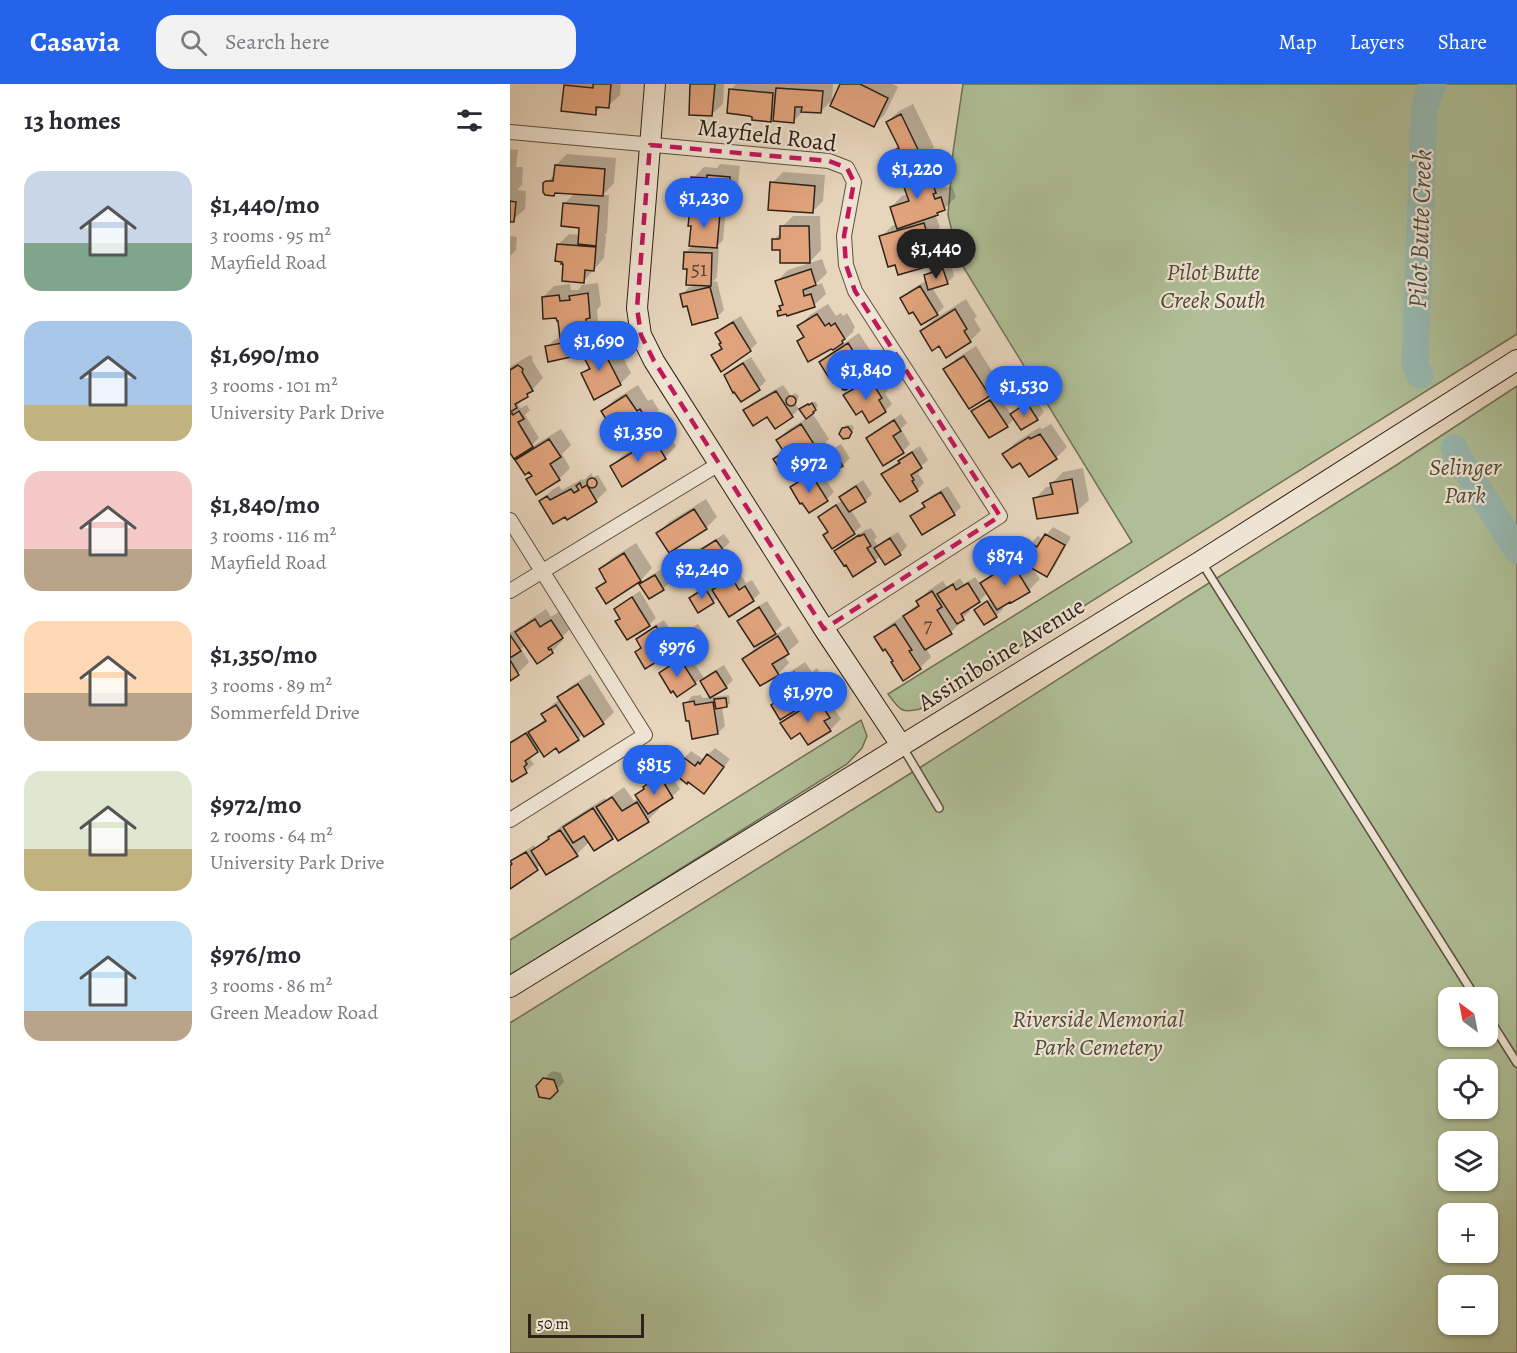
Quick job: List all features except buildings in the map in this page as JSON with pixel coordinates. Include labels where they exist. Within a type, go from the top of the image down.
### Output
[{"type":"street","points":[[655,84],[637,308],[641,334],[654,361],[719,464],[901,745]]},
{"type":"street","name":"Mayfield Road","points":[[510,132],[829,161],[847,168],[854,182],[844,236],[846,265],[855,291],[1000,516],[824,629]]},
{"type":"street","name":"Assiniboine Avenue","points":[[510,987],[1201,561],[1517,360]]},
{"type":"street","points":[[510,591],[719,464]]},
{"type":"street","points":[[510,520],[645,735],[510,820]]},
{"type":"lane","points":[[1201,561],[1469,987]]},
{"type":"lane","points":[[901,745],[939,808]]},
{"type":"lane","points":[[1498,1033],[1517,1063]]},
{"type":"highlighted area","points":[[650,145],[829,161],[847,168],[854,182],[844,236],[846,265],[855,291],[1000,516],[824,629],[654,361],[641,335],[637,308]]},
{"type":"green space","name":"Pilot Butte Creek South","points":[[963,84],[1517,84],[1517,334],[920,709],[909,711],[898,707],[888,694],[1132,542],[959,260],[948,215],[953,152]]},
{"type":"green space","name":"Riverside Memorial Park Cemetery","points":[[1517,386],[1517,1353],[510,1353],[510,1023],[924,765]]},
{"type":"green space","points":[[861,720],[867,736],[862,748],[847,764],[510,976],[510,940]]},
{"type":"waterway","name":"Pilot Butte Creek","points":[[1420,375],[1415,365],[1424,111],[1433,84]]},
{"type":"waterway","name":"Pilot Butte Creek","points":[[1454,448],[1517,550]]},
{"type":"park label","name":"Selinger Park","points":[[1465,481]]}]
